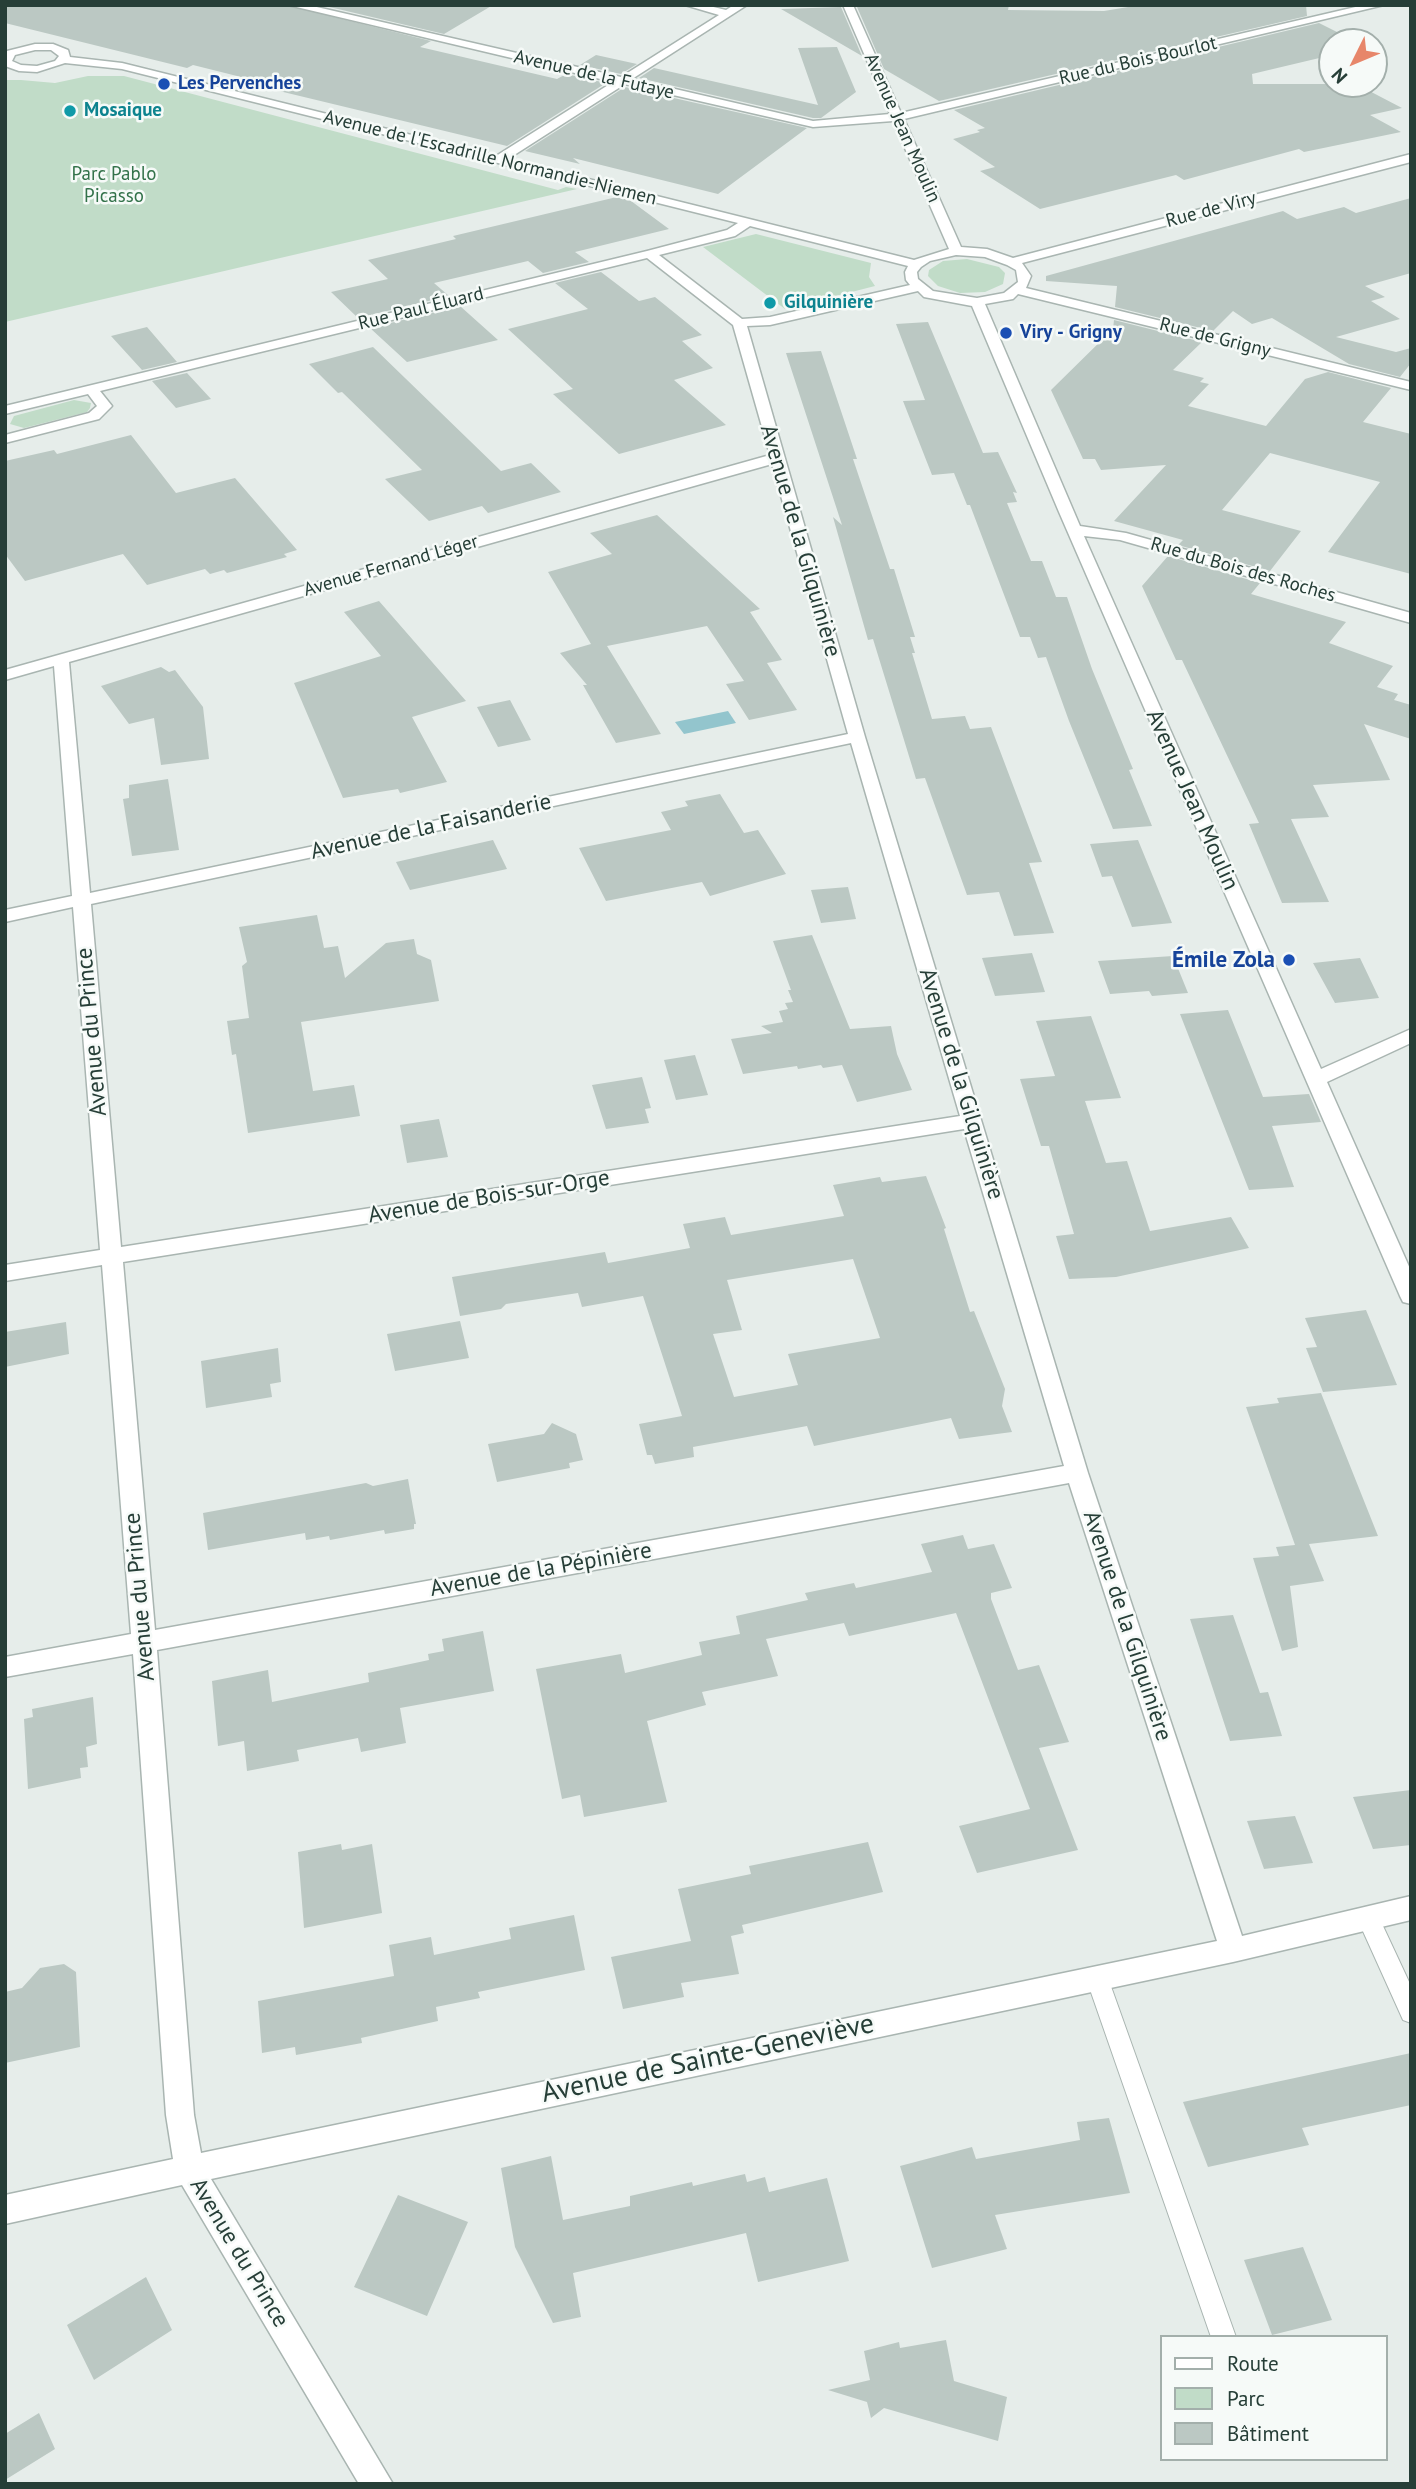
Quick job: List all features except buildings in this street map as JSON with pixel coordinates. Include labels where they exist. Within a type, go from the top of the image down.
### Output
[{"type":"street","name":"Avenue de la Futaye","points":[[293,5],[804,122],[897,117]]},
{"type":"street","points":[[690,5],[729,14]]},
{"type":"street","points":[[498,160],[742,5]]},
{"type":"street","name":"Avenue Jean Moulin","points":[[848,5],[956,251]]},
{"type":"street","name":"Rue du Bois Bourlot","points":[[897,117],[1379,5]]},
{"type":"street","points":[[5,38],[25,48]]},
{"type":"street","points":[[5,72],[19,68],[46,67],[63,60],[64,52],[53,47],[25,48],[6,58],[9,65],[19,68]]},
{"type":"street","name":"Avenue de l'Escadrille Normandie-Niemen","points":[[63,60],[121,66],[916,264]]},
{"type":"street","name":"Rue de Viry","points":[[1012,262],[1411,158]]},
{"type":"street","name":"Rue Paul Éluard","points":[[5,410],[649,254],[731,233],[748,222]]},
{"type":"street","points":[[956,251],[987,253],[1012,262],[1025,276],[1024,283],[1018,290],[1001,298],[976,302],[943,298],[919,287],[912,280],[911,272],[916,264],[933,256],[956,251]]},
{"type":"street","points":[[649,254],[739,323],[770,321],[919,287]]},
{"type":"street","name":"Rue de Grigny","points":[[1018,290],[1411,386]]},
{"type":"street","name":"Avenue Jean Moulin","points":[[976,302],[1411,1296]]},
{"type":"street","name":"Avenue de la Gilquinière","points":[[739,323],[858,737],[1077,1473],[1233,1950]]},
{"type":"street","points":[[6,437],[94,416],[105,406],[91,389]]},
{"type":"street","name":"Avenue Fernand Léger","points":[[5,675],[776,458]]},
{"type":"street","name":"Rue du Bois des Roches","points":[[1074,530],[1121,536],[1411,618]]},
{"type":"street","name":"Avenue du Prince","points":[[61,659],[79,901],[144,1642],[180,2115],[189,2169],[377,2484]]},
{"type":"street","name":"Avenue de la Faisanderie","points":[[5,916],[858,737]]},
{"type":"street","points":[[1316,1079],[1411,1035]]},
{"type":"street","name":"Avenue de Bois-sur-Orge","points":[[5,1273],[972,1121]]},
{"type":"street","name":"Avenue de la Pépinière","points":[[5,1667],[1077,1473]]},
{"type":"street","name":"Avenue de Sainte-Geneviève","points":[[5,2210],[1233,1950],[1411,1908]]},
{"type":"lane","points":[[1368,1918],[1411,2012]]},
{"type":"lane","points":[[1097,1978],[1223,2335]]},
{"type":"green space","name":"Parc Pablo Picasso","points":[[88,76],[124,76],[558,190],[566,187],[577,189],[5,322],[5,82],[21,80],[55,83]]},
{"type":"green space","points":[[756,234],[871,263],[869,277],[875,286],[785,309],[703,247]]},
{"type":"green space","points":[[967,259],[999,267],[1005,273],[1003,284],[985,292],[960,293],[938,286],[928,276],[929,270],[943,261]]},
{"type":"green space","points":[[74,400],[91,403],[90,408],[87,412],[24,428],[10,424],[14,416]]},
{"type":"water","points":[[728,711],[736,723],[684,734],[675,722]]},
{"type":"place","name":"Les Pervenches","points":[[164,84]]},
{"type":"place","name":"Mosaique","points":[[70,111]]},
{"type":"place","name":"Gilquinière","points":[[770,303]]},
{"type":"place","name":"Viry - Grigny","points":[[1006,333]]},
{"type":"place","name":"Émile Zola","points":[[1289,960]]}]
